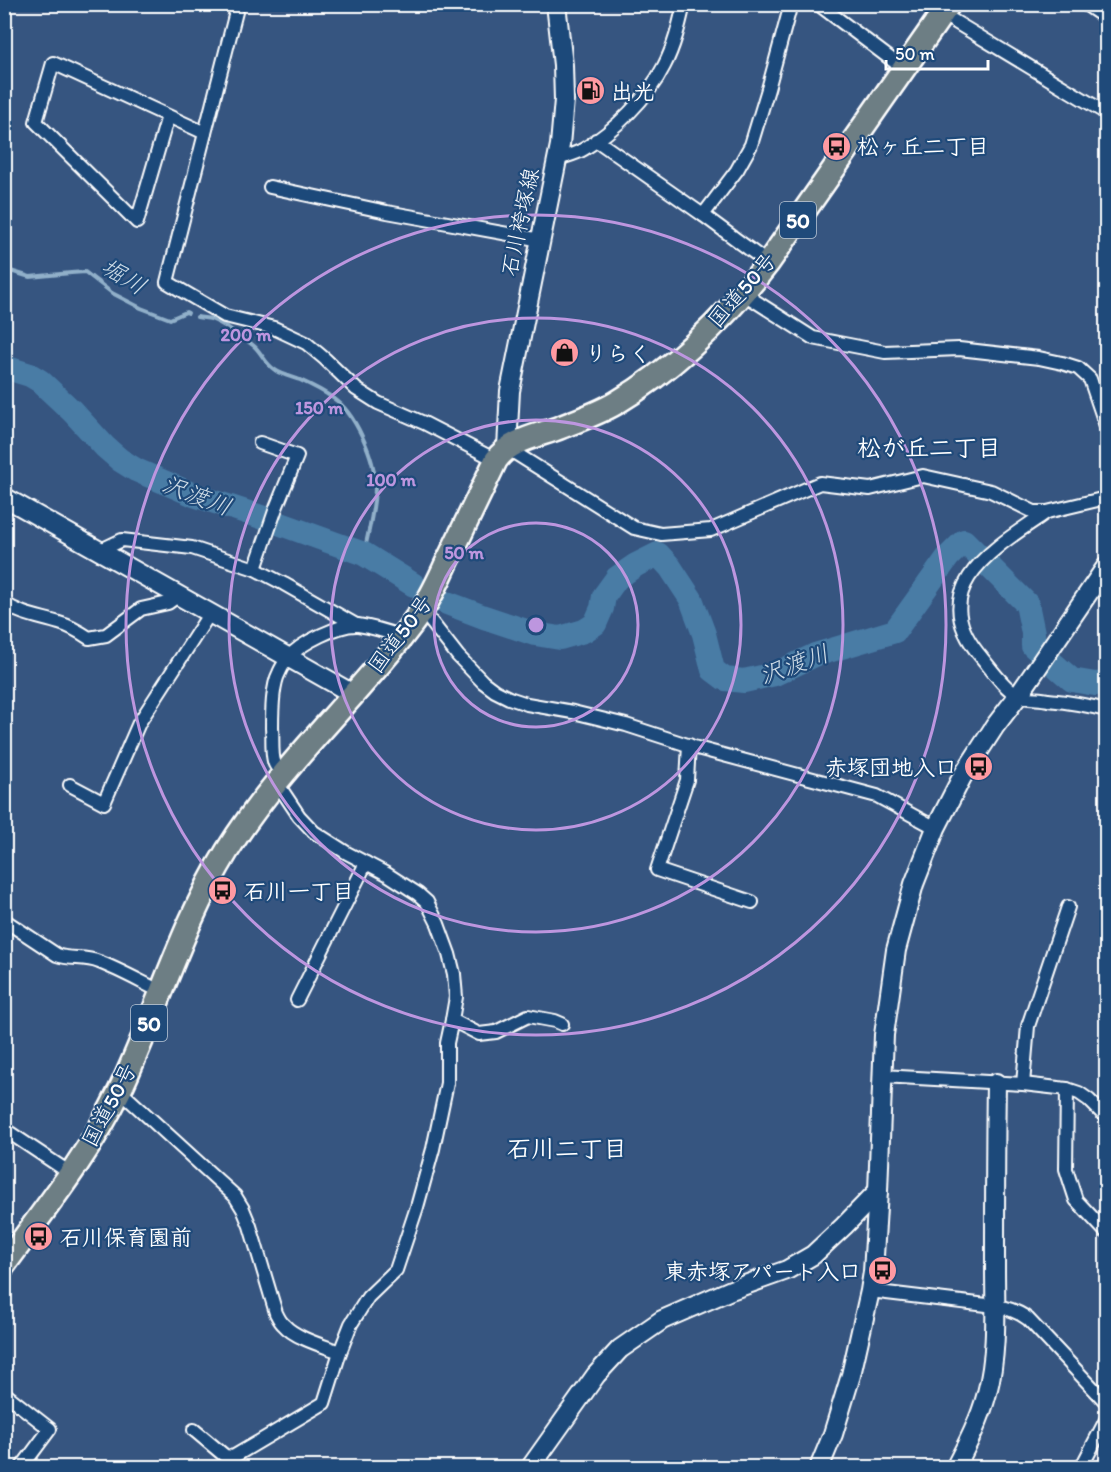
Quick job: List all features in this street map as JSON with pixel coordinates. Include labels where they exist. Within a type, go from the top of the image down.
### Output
[{"type":"highway","name":"国道50号","points":[[4,1265],[99,1130],[120,1091],[212,878],[241,830],[280,779],[402,637],[422,610],[502,454],[586,417],[633,392],[668,365],[722,317],[744,294],[768,263],[946,9]]},
{"type":"street","points":[[238,4],[167,282],[225,316],[274,328],[306,343],[356,388],[378,403],[502,454],[634,528],[661,534],[711,530],[820,483],[870,489],[923,476],[991,491],[1034,512],[1047,512],[1107,498]]},
{"type":"street","name":"石川袴塚線","points":[[502,454],[510,391],[558,159],[564,100],[563,64],[556,4]]},
{"type":"street","points":[[558,159],[583,149],[596,140],[620,121],[643,95],[663,68],[673,46],[684,4]]},
{"type":"street","points":[[703,215],[751,145],[791,4]]},
{"type":"street","points":[[818,4],[904,69]]},
{"type":"street","points":[[1084,4],[1107,18]]},
{"type":"street","points":[[946,9],[1107,113]]},
{"type":"street","points":[[168,116],[137,222],[36,122],[53,63],[205,133]]},
{"type":"street","points":[[596,140],[768,263]]},
{"type":"street","points":[[270,187],[387,212],[541,240]]},
{"type":"street","points":[[744,294],[813,338],[885,352],[959,349],[1039,358],[1078,368],[1090,379],[1107,426]]},
{"type":"street","points":[[255,569],[297,456],[260,443]]},
{"type":"street","points":[[4,496],[353,694]]},
{"type":"street","points":[[1047,512],[1005,541],[976,567],[965,582],[959,598],[964,630],[974,649],[1007,687],[1018,696],[1083,704],[1107,710]]},
{"type":"street","points":[[99,551],[122,540],[192,548],[255,569],[356,625],[402,637]]},
{"type":"street","points":[[819,1467],[851,1375],[870,1291],[878,1191],[884,1035],[896,950],[914,884],[936,828],[962,777],[995,726],[1107,567]]},
{"type":"street","points":[[4,603],[24,613],[61,623],[89,638],[106,635],[141,609],[168,603],[179,595]]},
{"type":"street","points":[[422,610],[458,656],[495,691],[527,704],[626,725],[688,745],[877,796],[936,828]]},
{"type":"street","points":[[70,785],[104,803],[139,723],[210,613]]},
{"type":"street","points":[[194,1430],[225,1456],[233,1458],[324,1403],[351,1324],[368,1297],[396,1270],[433,1149],[447,1083],[447,1043],[456,997],[454,974],[438,924],[427,902],[387,874],[314,832],[299,816],[274,762],[271,710],[277,675],[288,657],[298,649],[327,633],[356,625]]},
{"type":"street","points":[[688,745],[687,780],[657,870],[752,902]]},
{"type":"street","points":[[297,1000],[366,863]]},
{"type":"street","points":[[1023,1084],[1028,1026],[1068,907]]},
{"type":"street","points":[[4,920],[57,956],[97,961],[162,993]]},
{"type":"street","points":[[452,1020],[479,1034],[496,1032],[528,1016],[562,1024]]},
{"type":"street","points":[[882,1076],[1023,1084],[1067,1089],[1079,1093],[1107,1117]]},
{"type":"street","points":[[955,1467],[981,1415],[994,1360],[996,1083]]},
{"type":"street","points":[[1067,1089],[1066,1169],[1076,1200],[1107,1232]]},
{"type":"street","points":[[120,1091],[235,1196],[250,1226],[276,1313],[283,1324],[300,1336],[340,1352]]},
{"type":"street","points":[[4,1129],[70,1173]]},
{"type":"street","points":[[530,1467],[596,1375],[620,1349],[662,1320],[730,1290],[787,1270],[813,1255],[878,1191]]},
{"type":"street","points":[[870,1291],[995,1306],[1019,1312],[1107,1402]]},
{"type":"street","points":[[4,1393],[50,1429],[21,1467]]},
{"type":"street","points":[[1082,1467],[1107,1420]]},
{"type":"waterway","name":"堀川","points":[[4,269],[30,277],[85,272],[112,293],[141,308],[170,319],[188,313]]},
{"type":"waterway","name":"堀川","points":[[197,317],[211,319],[233,331],[254,346],[275,370],[325,393],[349,414],[363,437],[374,475],[374,503],[364,554]]},
{"type":"waterway","name":"沢渡川","points":[[4,367],[30,375],[40,381],[105,447],[136,470],[194,495],[364,554],[414,585]]},
{"type":"waterway","name":"沢渡川","points":[[447,603],[535,634],[560,638],[584,631],[595,624],[604,596],[617,578],[658,554],[670,567],[691,599],[704,634],[713,670],[725,679],[744,681],[775,674],[815,655],[895,631],[948,557],[964,541],[1027,604],[1033,633],[1033,646],[1072,680],[1095,684],[1106,683]]},
{"type":"place","name":"出光","points":[[590,91]]},
{"type":"place","name":"松ヶ丘二丁目","points":[[836,146]]},
{"type":"place","name":"りらく","points":[[564,353]]},
{"type":"place","name":"赤塚団地入口","points":[[978,767]]},
{"type":"place","name":"石川一丁目","points":[[223,891]]},
{"type":"place","name":"石川保育園前","points":[[39,1237]]},
{"type":"place","name":"東赤塚アパート入口","points":[[882,1271]]},
{"type":"district","name":"松が丘二丁目","points":[[929,447]]},
{"type":"district","name":"石川二丁目","points":[[567,1148]]}]
